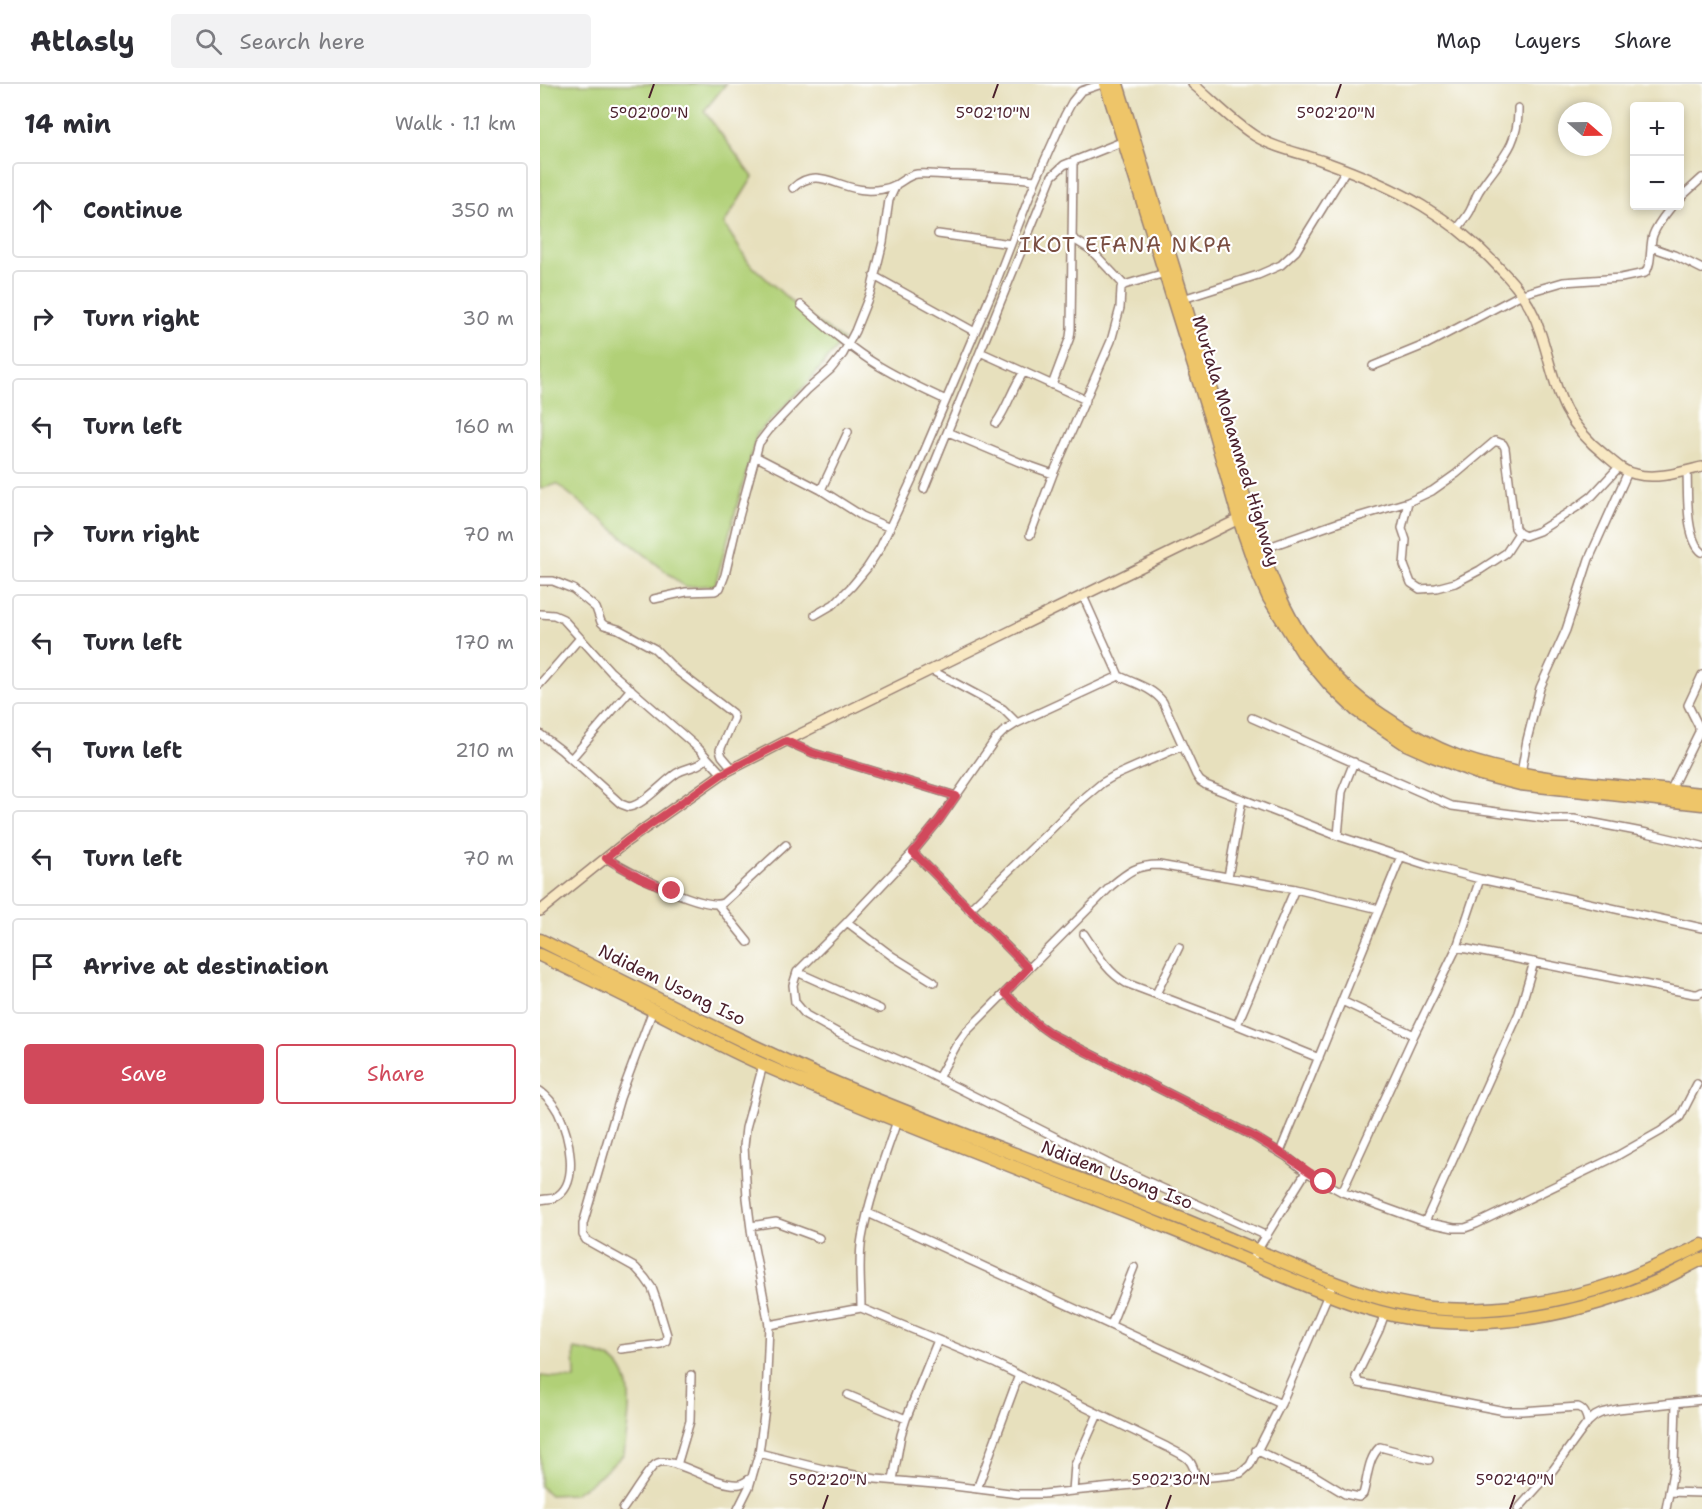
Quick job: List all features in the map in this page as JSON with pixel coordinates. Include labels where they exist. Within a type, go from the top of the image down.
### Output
[{"type":"highway","name":"Murtala Mohammed Highway","points":[[1104,84],[1124,141],[1213,427],[1239,519],[1257,571],[1269,598],[1303,654],[1356,710],[1406,744],[1480,774],[1521,784],[1702,804]]},
{"type":"highway","name":"Murtala Mohammed Highway","points":[[1117,84],[1260,550],[1280,597],[1302,636],[1341,684],[1393,724],[1429,744],[1471,761],[1521,773],[1585,783],[1702,794]]},
{"type":"highway","name":"Ndidem Usong Iso","points":[[540,940],[734,1037],[860,1093],[1172,1215],[1333,1283],[1373,1297],[1433,1308],[1507,1307],[1552,1299],[1617,1282],[1702,1245]]},
{"type":"highway","name":"Ndidem Usong Iso","points":[[540,955],[763,1065],[897,1121],[1167,1227],[1327,1295],[1370,1310],[1405,1318],[1459,1322],[1507,1321],[1541,1316],[1588,1306],[1637,1289],[1702,1259]]},
{"type":"highway","points":[[1637,1289],[1653,1268]]},
{"type":"highway","points":[[1370,1310],[1373,1297]]},
{"type":"highway","points":[[1541,1316],[1552,1299]]},
{"type":"street","points":[[814,615],[834,604],[852,586],[867,568],[890,528],[975,332],[1036,180],[1072,102],[1082,91],[1104,84]]},
{"type":"street","points":[[1193,84],[1256,136],[1383,185],[1415,200],[1458,228],[1491,258],[1522,294],[1539,327],[1552,374],[1566,410],[1583,433],[1619,467],[1628,472],[1656,476],[1702,467]]},
{"type":"street","points":[[1458,228],[1470,211],[1478,192],[1499,165],[1512,141],[1517,128],[1518,108]]},
{"type":"street","points":[[924,489],[1052,176],[1064,165],[1124,141]]},
{"type":"street","points":[[1052,385],[1071,329],[1073,162]]},
{"type":"street","points":[[1183,299],[1258,275],[1281,265],[1296,250],[1346,170]]},
{"type":"street","points":[[654,599],[686,592],[715,591],[720,588],[759,443],[807,390],[831,369],[848,345],[862,316],[874,276],[883,242],[889,200],[896,185],[903,179],[917,174],[1036,180]]},
{"type":"street","points":[[793,189],[804,181],[818,177],[859,190],[881,189],[896,185]]},
{"type":"street","points":[[1684,194],[1702,178]]},
{"type":"street","points":[[1373,366],[1427,344],[1522,294],[1563,282],[1621,278],[1645,273],[1649,266],[1655,230],[1669,210]]},
{"type":"street","points":[[938,234],[1011,244]]},
{"type":"street","points":[[1072,238],[1091,250],[1124,285]]},
{"type":"street","points":[[1651,247],[1702,269]]},
{"type":"street","points":[[1030,535],[1053,474],[1111,341],[1120,308],[1120,291],[1124,285],[1165,273]]},
{"type":"street","points":[[874,276],[975,332]]},
{"type":"street","points":[[801,305],[848,345],[879,366],[946,400]]},
{"type":"street","points":[[980,352],[1086,400]]},
{"type":"street","points":[[996,423],[1005,411],[1014,387],[1024,372]]},
{"type":"street","points":[[821,490],[848,432]]},
{"type":"street","points":[[948,432],[1053,474]]},
{"type":"street","points":[[1260,550],[1340,522],[1408,502],[1431,491],[1495,441],[1503,444],[1505,448],[1515,528],[1525,536],[1539,531],[1592,496],[1619,467]]},
{"type":"street","points":[[755,456],[821,490],[857,513],[890,528]]},
{"type":"street","points":[[1687,471],[1690,528],[1695,544],[1702,552]]},
{"type":"street","points":[[1521,773],[1540,688],[1566,630],[1589,559],[1628,472]]},
{"type":"street","points":[[1408,502],[1402,528],[1406,540],[1404,565],[1411,583],[1420,589],[1446,586],[1479,570],[1506,553],[1519,533]]},
{"type":"street","points":[[540,911],[627,841],[722,774],[1239,519]]},
{"type":"street","points":[[540,581],[553,581],[573,589],[596,608],[604,625],[618,629],[655,649],[676,670],[732,713],[734,718],[721,745],[720,753],[733,769]]},
{"type":"street","points":[[1083,596],[1119,676],[1159,696],[1200,781],[1242,800],[1338,836],[1430,866],[1702,928]]},
{"type":"street","points":[[540,614],[559,616],[611,672],[722,774]]},
{"type":"street","points":[[540,684],[580,638]]},
{"type":"street","points":[[931,670],[1003,709],[1017,723]]},
{"type":"street","points":[[1670,791],[1698,732],[1699,727],[1688,705],[1702,675]]},
{"type":"street","points":[[1119,676],[1017,723],[995,740],[940,819],[913,852],[848,922],[797,972],[793,985],[795,1002],[806,1015],[849,1038],[938,1078],[1107,1163],[1267,1236]]},
{"type":"street","points":[[571,759],[631,689]]},
{"type":"street","points":[[1252,718],[1452,806],[1549,819],[1574,819],[1702,846]]},
{"type":"street","points":[[540,734],[621,804],[629,807],[638,804],[675,774],[700,765],[707,758]]},
{"type":"street","points":[[786,741],[813,753],[956,796]]},
{"type":"street","points":[[969,910],[1078,803],[1102,783],[1182,746]]},
{"type":"street","points":[[1338,836],[1342,792],[1354,762]]},
{"type":"street","points":[[1228,878],[1242,800]]},
{"type":"street","points":[[606,858],[640,878],[672,891],[718,905],[723,903],[786,845]]},
{"type":"street","points":[[913,852],[1028,968]]},
{"type":"street","points":[[1280,1152],[1401,856]]},
{"type":"street","points":[[938,1078],[966,1032],[1112,886],[1127,873],[1139,867],[1159,865],[1295,889],[1379,909]]},
{"type":"street","points":[[1342,1192],[1457,947],[1480,879]]},
{"type":"street","points":[[1237,1025],[1295,889]]},
{"type":"street","points":[[718,905],[748,942]]},
{"type":"street","points":[[848,922],[892,956],[934,982]]},
{"type":"street","points":[[1084,934],[1116,977],[1126,983],[1319,1058]]},
{"type":"street","points":[[1156,994],[1179,946]]},
{"type":"street","points":[[1457,947],[1694,994],[1702,992]]},
{"type":"street","points":[[1425,1222],[1519,1013],[1534,962]]},
{"type":"street","points":[[797,972],[880,1009]]},
{"type":"street","points":[[1005,993],[1037,1024],[1051,1034],[1223,1121],[1280,1152],[1306,1172],[1342,1192],[1425,1222],[1454,1227],[1465,1228],[1476,1224],[1615,1157],[1661,1131],[1680,1117],[1697,1084]]},
{"type":"street","points":[[1342,1001],[1414,1035]]},
{"type":"street","points":[[621,1349],[661,1344],[666,1341],[667,1335],[657,1302],[652,1288],[636,1268],[586,1240],[583,1235],[583,1224],[620,1098],[653,1010]]},
{"type":"street","points":[[738,1509],[752,1477],[759,1453],[766,1400],[769,1324],[751,1226],[744,1146],[746,1128],[763,1065]]},
{"type":"street","points":[[540,1091],[558,1111],[572,1168],[569,1179],[559,1193],[554,1197],[540,1200]]},
{"type":"street","points":[[861,1308],[862,1237],[897,1121]]},
{"type":"street","points":[[1250,1262],[1306,1172]]},
{"type":"street","points":[[868,1213],[1281,1404]]},
{"type":"street","points":[[751,1226],[776,1222],[819,1238]]},
{"type":"street","points":[[1112,1325],[1134,1267]]},
{"type":"street","points":[[759,1453],[876,1479],[1018,1494],[1043,1494],[1241,1473],[1250,1464],[1281,1404],[1333,1283]]},
{"type":"street","points":[[769,1324],[861,1308],[1018,1375],[1188,1458],[1194,1465],[1196,1478]]},
{"type":"street","points":[[1384,1313],[1379,1330],[1356,1377],[1359,1383],[1505,1410],[1578,1407],[1585,1413],[1588,1422]]},
{"type":"street","points":[[893,1480],[906,1419],[938,1340]]},
{"type":"street","points":[[677,1464],[690,1421],[691,1375]]},
{"type":"street","points":[[977,1489],[1018,1375]]},
{"type":"street","points":[[848,1395],[906,1419]]},
{"type":"street","points":[[1518,1509],[1553,1470],[1588,1422],[1595,1416],[1618,1409],[1702,1400]]},
{"type":"street","points":[[1666,1509],[1674,1467],[1676,1403]]},
{"type":"street","points":[[1073,1491],[1075,1466],[1098,1414]]},
{"type":"street","points":[[1256,1450],[1293,1468],[1312,1474],[1336,1490],[1354,1497],[1363,1494],[1368,1470],[1380,1447],[1429,1460]]},
{"type":"street","points":[[623,1509],[656,1463],[677,1464],[707,1478],[728,1483],[742,1484],[752,1477]]},
{"type":"street","points":[[1669,1492],[1702,1493]]},
{"type":"green space","points":[[540,84],[726,84],[704,111],[753,177],[724,224],[749,263],[804,313],[843,340],[807,384],[757,434],[715,585],[685,587],[557,484],[540,489]]},
{"type":"green space","points":[[574,1349],[607,1357],[618,1365],[624,1375],[628,1387],[629,1415],[624,1454],[599,1477],[574,1494],[550,1495],[540,1486],[540,1376],[575,1379]]},
{"type":"district","name":"IKOT EFANA NKPA","points":[[1126,245]]},
{"type":"route","points":[[672,891],[640,878],[606,858],[722,774],[786,741],[813,753],[956,796],[913,852],[1028,968],[1005,993],[1037,1024],[1051,1034],[1253,1136],[1324,1182]]}]
